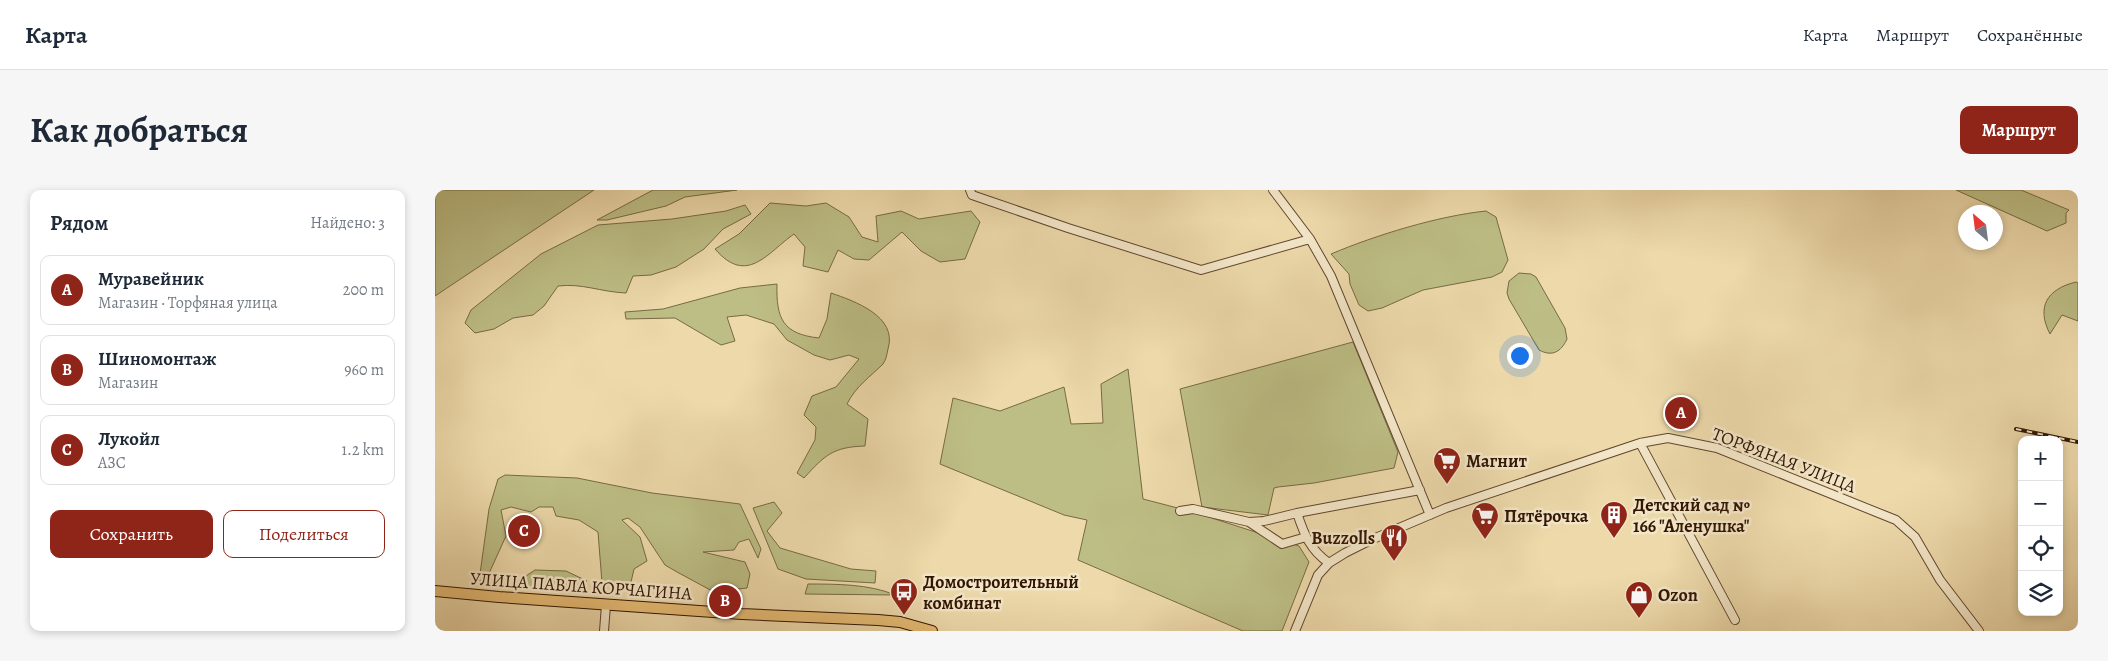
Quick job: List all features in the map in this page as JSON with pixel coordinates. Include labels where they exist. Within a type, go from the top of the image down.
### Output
[{"type":"main road","name":"УЛИЦА ПАВЛА КОРЧАГИНА","points":[[435,591],[751,615],[877,620],[900,622],[932,631]]},
{"type":"street","points":[[969,190],[972,195],[1201,270],[1309,239]]},
{"type":"street","points":[[1273,190],[1309,239],[1338,292],[1430,515]]},
{"type":"street","name":"ТОРФЯНАЯ УЛИЦА","points":[[1295,631],[1318,575],[1329,563],[1373,539],[1430,515],[1640,443],[1668,438],[1717,448],[1886,515],[1905,527],[1915,537],[1940,580],[1979,631]]},
{"type":"street","points":[[1640,443],[1735,620]]},
{"type":"street","points":[[1180,511],[1193,509],[1249,522],[1264,522],[1297,513],[1420,490]]},
{"type":"street","points":[[1297,513],[1305,537],[1317,555],[1329,563]]},
{"type":"street","points":[[1249,522],[1282,544],[1305,537]]},
{"type":"street","points":[[604,631],[606,605]]},
{"type":"green space","points":[[435,190],[594,190],[435,296]]},
{"type":"green space","points":[[653,190],[737,190],[685,197],[666,206],[607,220],[597,220]]},
{"type":"green space","points":[[1956,190],[2021,190],[2069,210],[2066,213],[2066,223],[2047,231],[2003,211],[2003,205],[1989,205]]},
{"type":"green space","points":[[770,203],[806,206],[826,203],[849,217],[862,237],[878,242],[876,216],[901,211],[919,219],[971,211],[980,222],[965,259],[940,262],[921,251],[902,232],[869,260],[854,259],[838,250],[828,272],[803,266],[805,247],[794,234],[766,257],[747,266],[737,265],[726,260],[715,249],[739,234]]},
{"type":"green space","points":[[745,205],[751,214],[723,229],[704,249],[676,267],[651,275],[633,276],[626,293],[567,285],[558,286],[544,306],[533,315],[513,318],[494,329],[475,333],[465,323],[471,310],[541,254],[598,225],[672,219],[726,211]]},
{"type":"green space","points":[[1486,211],[1496,217],[1508,260],[1502,272],[1492,277],[1423,290],[1382,308],[1368,311],[1359,305],[1350,284],[1349,274],[1331,254],[1407,227],[1448,217]]},
{"type":"green space","points":[[1519,273],[1531,274],[1536,277],[1565,328],[1567,339],[1556,352],[1548,353],[1539,350],[1509,299],[1507,293],[1509,281]]},
{"type":"green space","points":[[2076,282],[2078,283],[2078,321],[2062,315],[2050,334],[2044,315],[2047,300],[2058,289]]},
{"type":"green space","points":[[777,284],[780,315],[784,323],[797,333],[819,338],[827,319],[831,293],[851,300],[872,312],[887,327],[889,337],[886,359],[883,364],[859,387],[847,404],[868,419],[865,446],[837,450],[818,463],[804,478],[797,473],[815,440],[816,427],[804,415],[812,396],[836,387],[859,359],[849,355],[830,360],[814,355],[787,340],[774,324],[746,315],[727,317],[735,341],[721,345],[675,318],[626,319],[625,312],[663,309],[740,288]]},
{"type":"green space","points":[[1353,342],[1398,452],[1394,468],[1314,483],[1274,488],[1268,515],[1202,507],[1180,389]]},
{"type":"green space","points":[[1128,369],[1143,499],[1193,512],[1299,546],[1309,562],[1282,631],[1243,631],[1078,560],[1087,520],[1064,515],[940,464],[953,398],[1000,411],[1064,387],[1071,424],[1103,423],[1101,384]]},
{"type":"green space","points":[[505,475],[577,478],[652,493],[740,504],[761,549],[758,558],[749,539],[739,542],[734,550],[703,552],[745,562],[750,574],[747,588],[714,592],[665,565],[640,527],[628,518],[622,520],[640,537],[647,561],[634,569],[631,582],[617,588],[602,583],[598,532],[579,520],[556,516],[553,507],[539,507],[531,512],[511,507],[501,510],[506,536],[486,580],[479,581],[489,509],[498,479]]},
{"type":"green space","points":[[774,502],[782,513],[767,531],[780,548],[851,569],[876,571],[875,583],[806,579],[778,569],[753,508]]},
{"type":"green space","points":[[535,570],[566,571],[587,581],[581,587],[536,588],[512,585]]},
{"type":"green space","points":[[808,584],[864,587],[895,595],[805,594]]},
{"type":"railway","points":[[2016,429],[2078,442]]},
{"type":"place","name":"Муравейник","points":[[1681,413]]},
{"type":"place","name":"Магнит","points":[[1447,485]]},
{"type":"place","name":"Лукойл","points":[[524,531]]},
{"type":"place","name":"Детский сад № 166 \"Аленушка\"","points":[[1614,539]]},
{"type":"place","name":"Пятёрочка","points":[[1485,540]]},
{"type":"place","name":"Buzzolls","points":[[1394,562]]},
{"type":"place","name":"Шиномонтаж","points":[[725,601]]},
{"type":"place","name":"Домостроительный комбинат","points":[[904,616]]},
{"type":"place","name":"Ozon","points":[[1639,619]]}]
